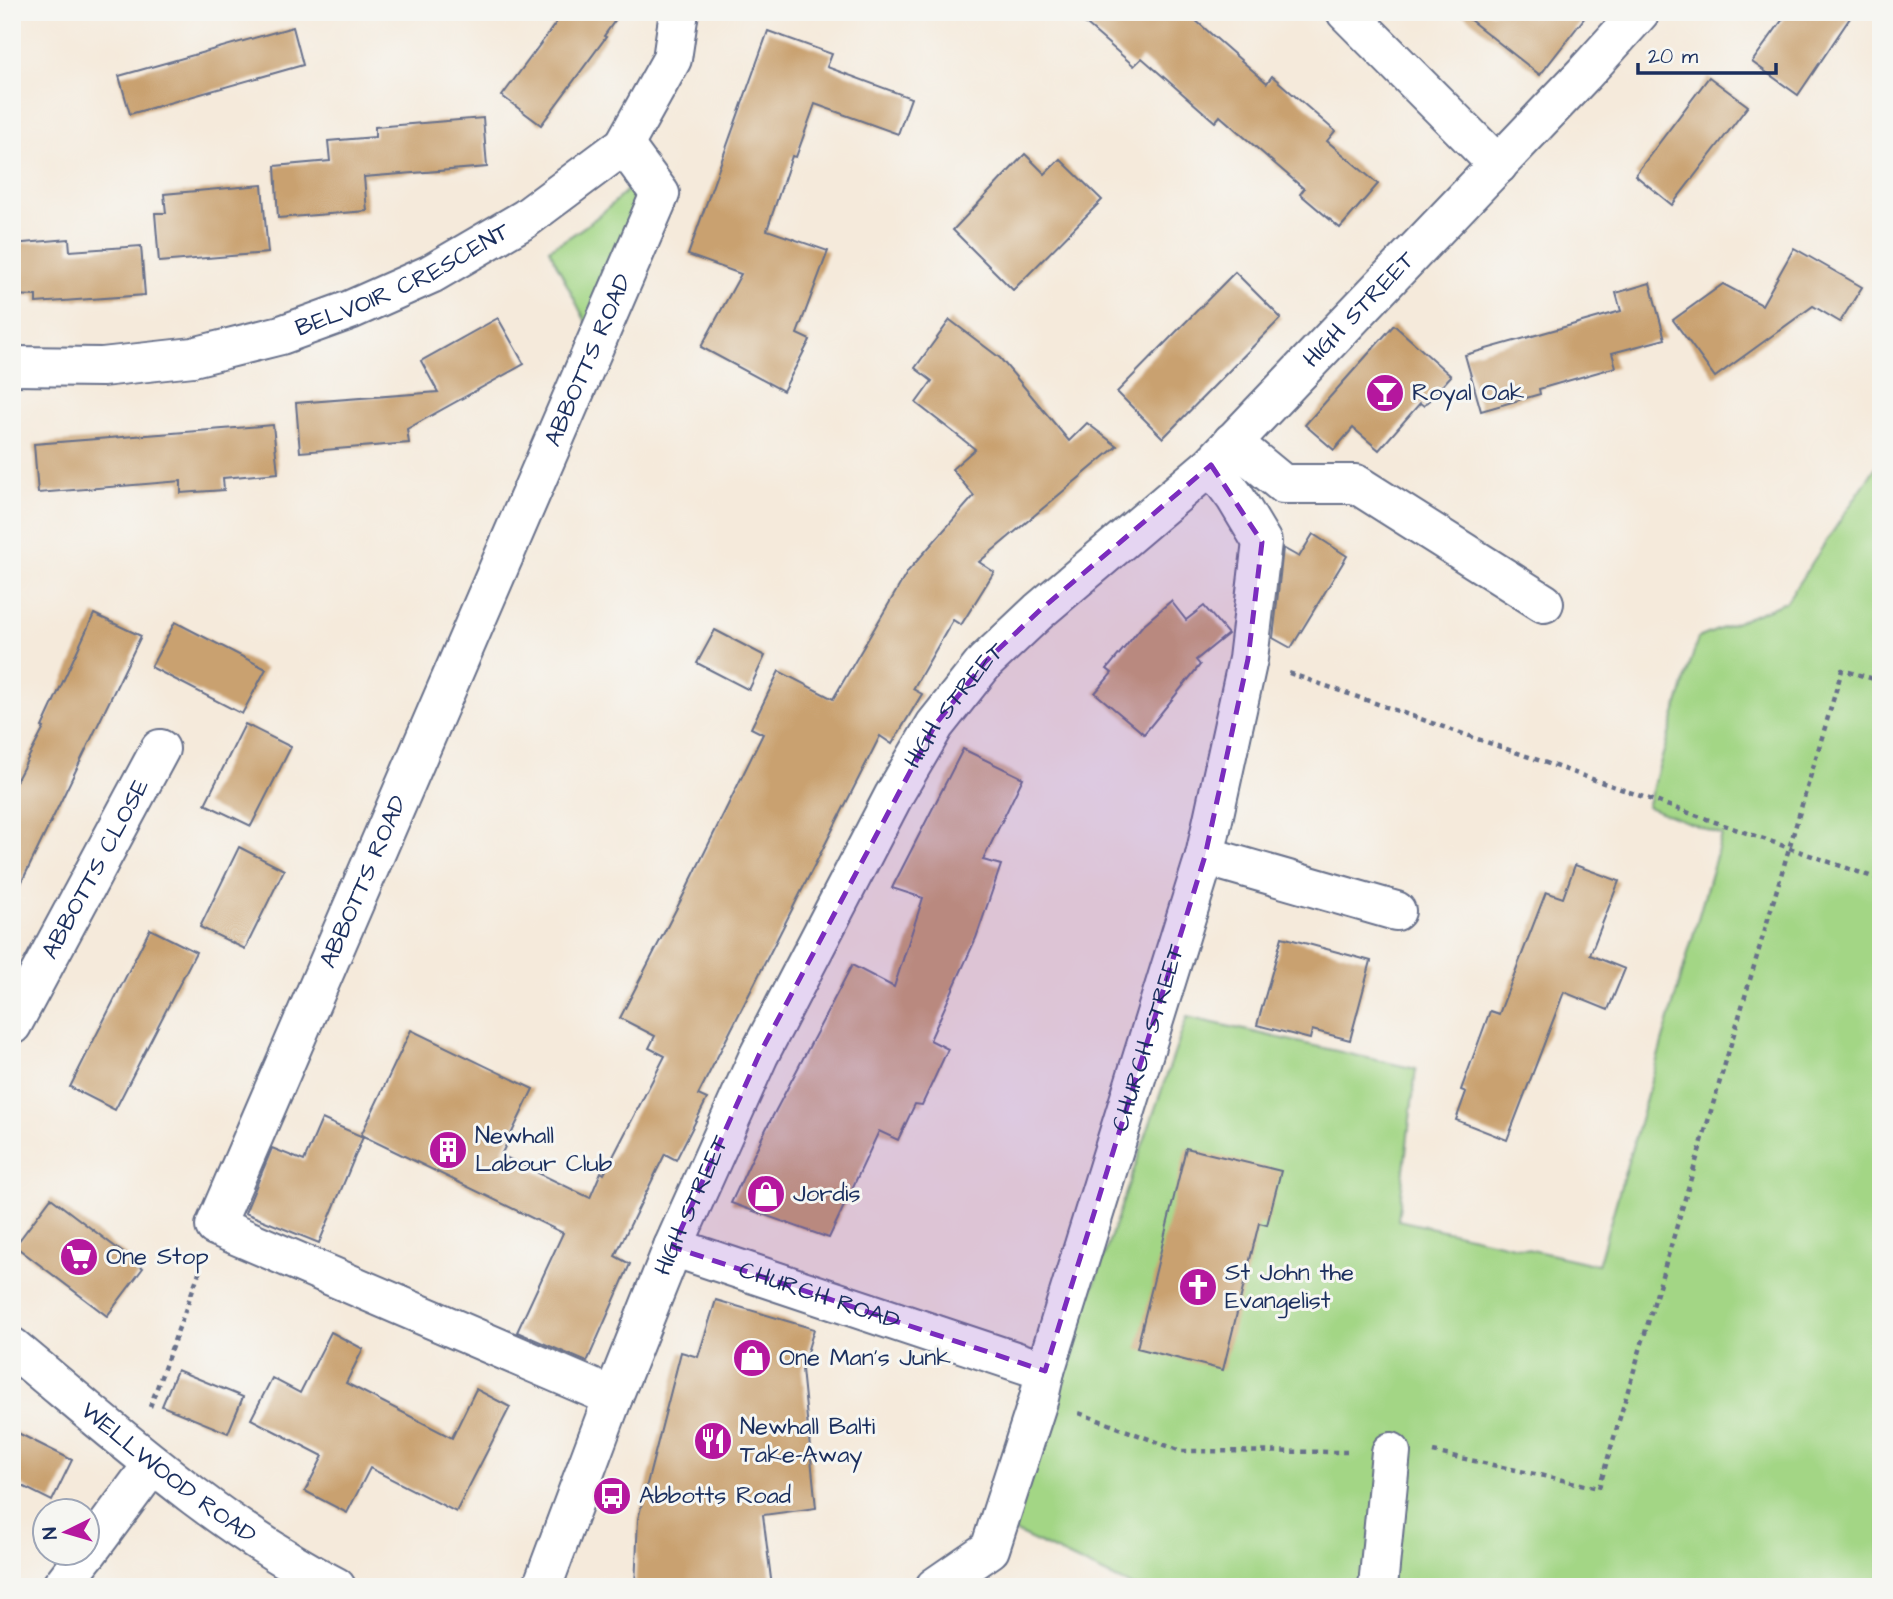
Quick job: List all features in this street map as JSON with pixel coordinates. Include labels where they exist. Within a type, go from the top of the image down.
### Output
[{"type":"street","name":"BELVOIR CRESCENT","points":[[12,366],[102,367],[193,357],[281,335],[350,310],[431,274],[525,219],[624,145],[672,59],[679,12]]},
{"type":"street","points":[[1346,12],[1498,165]]},
{"type":"street","name":"HIGH STREET","points":[[542,1587],[613,1397],[674,1247],[760,1055],[894,795],[935,725],[985,662],[1222,454],[1640,12]]},
{"type":"street","name":"ABBOTTS ROAD","points":[[215,1226],[660,194],[624,145]]},
{"type":"street","points":[[1222,454],[1283,484],[1356,484],[1544,603]]},
{"type":"street","name":"CHURCH STREET","points":[[935,1587],[990,1549],[1206,856],[1248,659],[1262,542],[1235,497],[1222,454]]},
{"type":"street","name":"ABBOTTS CLOSE","points":[[12,1025],[160,749]]},
{"type":"street","points":[[1206,856],[1396,911]]},
{"type":"street","points":[[215,1226],[613,1397]]},
{"type":"street","name":"CHURCH ROAD","points":[[674,1247],[1042,1385]]},
{"type":"street","name":"WELLWOOD ROAD","points":[[12,1348],[144,1456],[253,1539],[335,1587]]},
{"type":"street","points":[[1378,1587],[1391,1452]]},
{"type":"street","points":[[102,1527],[144,1456]]},
{"type":"street","points":[[61,1587],[76,1568]]},
{"type":"path","points":[[1248,659],[1881,880]]},
{"type":"path","points":[[1042,1385],[1181,1451],[1437,1452],[1599,1488],[1842,670],[1881,681]]},
{"type":"path","points":[[144,1456],[215,1226]]},
{"type":"highlighted area","points":[[1211,465],[1262,542],[1248,659],[1205,856],[1045,1371],[673,1247],[759,1055],[935,725],[985,662],[1039,611]]},
{"type":"green space","points":[[629,188],[635,193],[637,206],[592,334],[549,249],[591,222]]},
{"type":"green space","points":[[1881,459],[1881,1587],[1133,1587],[1009,1529],[1187,1017],[1416,1069],[1398,1220],[1598,1265],[1722,835],[1647,807],[1698,638],[1786,602]]},
{"type":"building","points":[[564,12],[621,12],[604,36],[606,37],[541,125],[502,96]]},
{"type":"building","points":[[1072,12],[1186,12],[1267,83],[1272,76],[1335,131],[1327,141],[1378,184],[1340,228],[1300,194],[1304,189],[1220,116],[1215,122],[1142,58],[1134,66]]},
{"type":"building","points":[[1460,12],[1589,12],[1540,75]]},
{"type":"building","points":[[1788,12],[1854,12],[1798,95],[1752,62]]},
{"type":"building","points":[[293,27],[303,65],[130,114],[119,76]]},
{"type":"building","points":[[768,31],[832,54],[827,67],[911,98],[898,134],[815,104],[796,157],[792,156],[767,230],[828,251],[797,334],[810,340],[783,391],[701,347],[741,274],[688,255]]},
{"type":"building","points":[[1709,77],[1748,106],[1672,205],[1635,175]]},
{"type":"building","points":[[483,118],[487,167],[364,177],[367,211],[278,218],[275,166],[330,161],[328,141],[375,137],[375,127]]},
{"type":"building","points":[[1025,154],[1045,174],[1060,159],[1102,200],[1013,290],[953,230]]},
{"type":"building","points":[[262,185],[268,253],[159,262],[155,213],[166,213],[164,194]]},
{"type":"building","points":[[69,239],[70,251],[141,246],[145,295],[36,303],[36,296],[12,295],[12,244]]},
{"type":"building","points":[[1794,248],[1862,287],[1840,322],[1813,306],[1715,377],[1673,320],[1723,284],[1762,305]]},
{"type":"building","points":[[1235,272],[1281,318],[1163,438],[1117,392]]},
{"type":"building","points":[[1650,283],[1665,339],[1612,353],[1616,367],[1539,389],[1540,394],[1481,411],[1465,355],[1621,311],[1616,293]]},
{"type":"building","points":[[498,318],[524,364],[407,429],[409,443],[300,452],[296,403],[438,392],[421,361]]},
{"type":"building","points":[[950,320],[1000,358],[1069,441],[1087,423],[1117,446],[979,562],[994,572],[961,625],[953,620],[913,689],[922,694],[892,744],[880,736],[698,1095],[707,1099],[676,1160],[665,1154],[615,1256],[630,1264],[587,1362],[517,1332],[563,1233],[361,1135],[411,1030],[533,1089],[501,1155],[590,1198],[601,1172],[604,1174],[665,1056],[649,1048],[655,1036],[620,1018],[763,734],[751,728],[779,671],[833,699],[908,571],[974,496],[952,469],[975,449],[916,403],[932,381],[915,368]]},
{"type":"building","name":"Royal Oak","points":[[1394,325],[1451,376],[1424,406],[1420,403],[1379,450],[1353,428],[1334,450],[1305,425]]},
{"type":"building","points":[[273,425],[278,473],[223,478],[224,490],[181,493],[181,481],[38,493],[34,444]]},
{"type":"building","points":[[1313,534],[1347,556],[1291,648],[1273,638],[1283,548],[1299,557]]},
{"type":"building","points":[[1171,601],[1186,620],[1204,606],[1228,634],[1196,660],[1200,665],[1144,734],[1095,693],[1112,673],[1107,669],[1143,625]]},
{"type":"building","points":[[94,614],[141,636],[12,902],[12,789],[44,728],[42,727]]},
{"type":"building","points":[[175,622],[266,669],[242,714],[151,667]]},
{"type":"building","points":[[715,630],[765,656],[749,690],[697,663]]},
{"type":"building","points":[[245,724],[291,747],[251,826],[205,804]]},
{"type":"building","points":[[963,749],[1023,778],[983,860],[1001,865],[976,938],[930,1040],[948,1049],[922,1105],[915,1104],[898,1140],[879,1131],[829,1238],[731,1203],[766,1129],[852,965],[894,987],[923,898],[892,888]]},
{"type":"building","points":[[239,847],[284,870],[245,949],[200,927]]},
{"type":"building","points":[[1575,865],[1619,881],[1590,955],[1625,969],[1608,1010],[1564,992],[1507,1140],[1456,1120],[1466,1092],[1461,1090],[1490,1011],[1499,1014],[1546,892],[1563,898]]},
{"type":"building","points":[[150,929],[196,952],[115,1110],[70,1087]]},
{"type":"building","points":[[1282,937],[1371,961],[1350,1040],[1312,1030],[1310,1039],[1257,1025]]},
{"type":"building","points":[[322,1119],[363,1137],[319,1243],[245,1213],[272,1148],[304,1161]]},
{"type":"building","name":"St John the Evangelist","points":[[1186,1148],[1281,1171],[1267,1225],[1259,1223],[1223,1370],[1137,1348]]},
{"type":"building","name":"One Stop","points":[[51,1198],[143,1268],[107,1316],[15,1246]]},
{"type":"building","points":[[716,1300],[814,1329],[802,1369],[816,1508],[763,1515],[772,1587],[635,1587],[638,1519],[681,1352],[698,1357]]},
{"type":"building","points":[[331,1332],[363,1349],[346,1383],[452,1438],[476,1389],[510,1407],[456,1512],[370,1468],[347,1513],[305,1491],[323,1456],[251,1419],[272,1378],[300,1393]]},
{"type":"building","points":[[177,1370],[243,1397],[228,1433],[162,1406]]},
{"type":"building","points":[[12,1430],[72,1460],[53,1498],[46,1498],[12,1481]]},
{"type":"place","name":"Royal Oak","points":[[1385,393]]},
{"type":"place","name":"Newhall Labour Club","points":[[448,1150]]},
{"type":"place","name":"Jordis","points":[[766,1194]]},
{"type":"place","name":"One Stop","points":[[79,1257]]},
{"type":"place","name":"St John the Evangelist","points":[[1198,1287]]},
{"type":"place","name":"One Man's Junk","points":[[752,1358]]},
{"type":"place","name":"Newhall Balti Take-Away","points":[[713,1441]]},
{"type":"place","name":"Abbotts Road","points":[[612,1496]]}]
